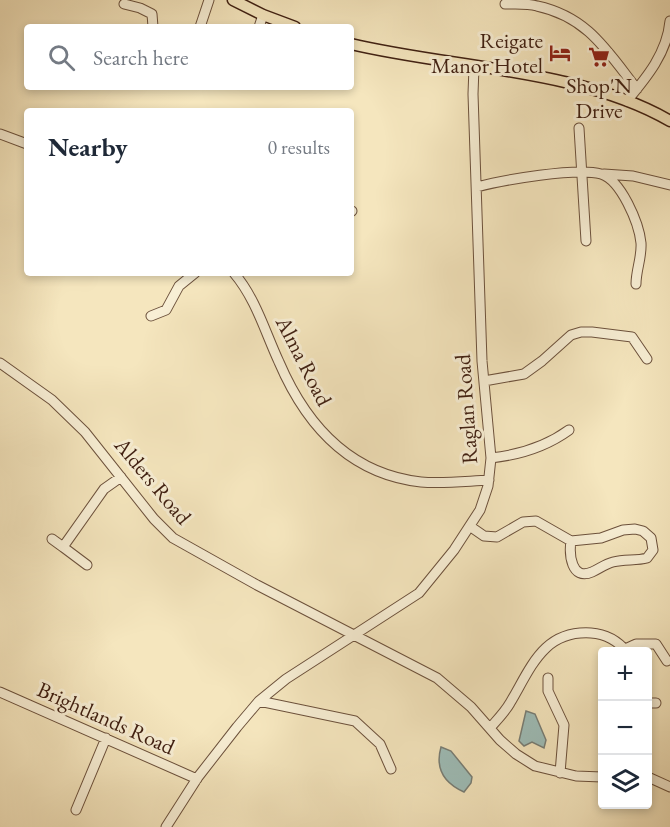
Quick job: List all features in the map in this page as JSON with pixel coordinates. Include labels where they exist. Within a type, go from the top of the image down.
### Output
[{"type":"main road","points":[[233,0],[288,24]]},
{"type":"main road","points":[[354,45],[558,81],[627,101],[670,121]]},
{"type":"street","points":[[201,24],[209,0]]},
{"type":"street","points":[[124,4],[152,14],[153,24]]},
{"type":"street","points":[[505,4],[535,5],[567,15],[589,30],[605,46],[637,89]]},
{"type":"street","points":[[260,24],[263,15]]},
{"type":"street","points":[[627,101],[663,51],[670,21]]},
{"type":"street","name":"Raglan Road","points":[[166,827],[197,779],[259,701],[286,679],[418,593],[471,527],[480,510],[489,480],[491,458],[482,361],[474,66]]},
{"type":"street","points":[[579,128],[586,241]]},
{"type":"street","points":[[0,134],[24,143]]},
{"type":"street","points":[[477,187],[549,174],[580,173],[633,176],[670,185]]},
{"type":"street","points":[[601,174],[620,189],[639,234],[641,253],[636,271],[636,284]]},
{"type":"street","points":[[151,316],[166,310],[179,286],[191,276]]},
{"type":"street","name":"Alma Road","points":[[240,276],[296,397],[317,428],[344,454],[383,475],[419,482],[489,480]]},
{"type":"street","points":[[484,381],[524,374],[571,335],[581,332],[632,337],[647,359]]},
{"type":"street","name":"Alders Road","points":[[0,363],[52,400],[85,432],[154,519],[173,538],[256,585],[356,634],[437,678],[456,693],[516,754],[535,766],[560,773],[598,777]]},
{"type":"street","points":[[491,458],[517,454],[548,442],[569,430]]},
{"type":"street","points":[[63,547],[104,489],[121,477]]},
{"type":"street","points":[[471,527],[484,536],[497,537],[523,522],[536,521],[571,540],[602,538],[623,530],[635,529],[648,534],[653,550],[647,558],[610,562],[589,574],[584,574],[579,573],[572,565],[571,540]]},
{"type":"street","points":[[52,539],[87,565]]},
{"type":"street","points":[[490,728],[508,706],[542,651],[550,643],[570,634],[596,633],[609,638],[622,647]]},
{"type":"street","points":[[631,647],[636,644],[656,644],[667,661]]},
{"type":"street","points":[[548,678],[548,691],[564,725],[560,773]]},
{"type":"street","name":"Brightlands Road","points":[[0,692],[197,779]]},
{"type":"street","points":[[259,701],[355,721],[380,744],[391,769]]},
{"type":"street","points":[[76,810],[106,738]]},
{"type":"street","points":[[652,779],[670,787]]},
{"type":"water","points":[[526,711],[535,714],[546,740],[544,748],[532,742],[524,746],[519,741]]},
{"type":"water","points":[[441,747],[451,751],[472,777],[471,783],[464,792],[451,784],[443,774],[439,762]]},
{"type":"place","name":"Reigate Manor Hotel","points":[[560,53]]},
{"type":"place","name":"Shop'N Drive","points":[[599,57]]}]
